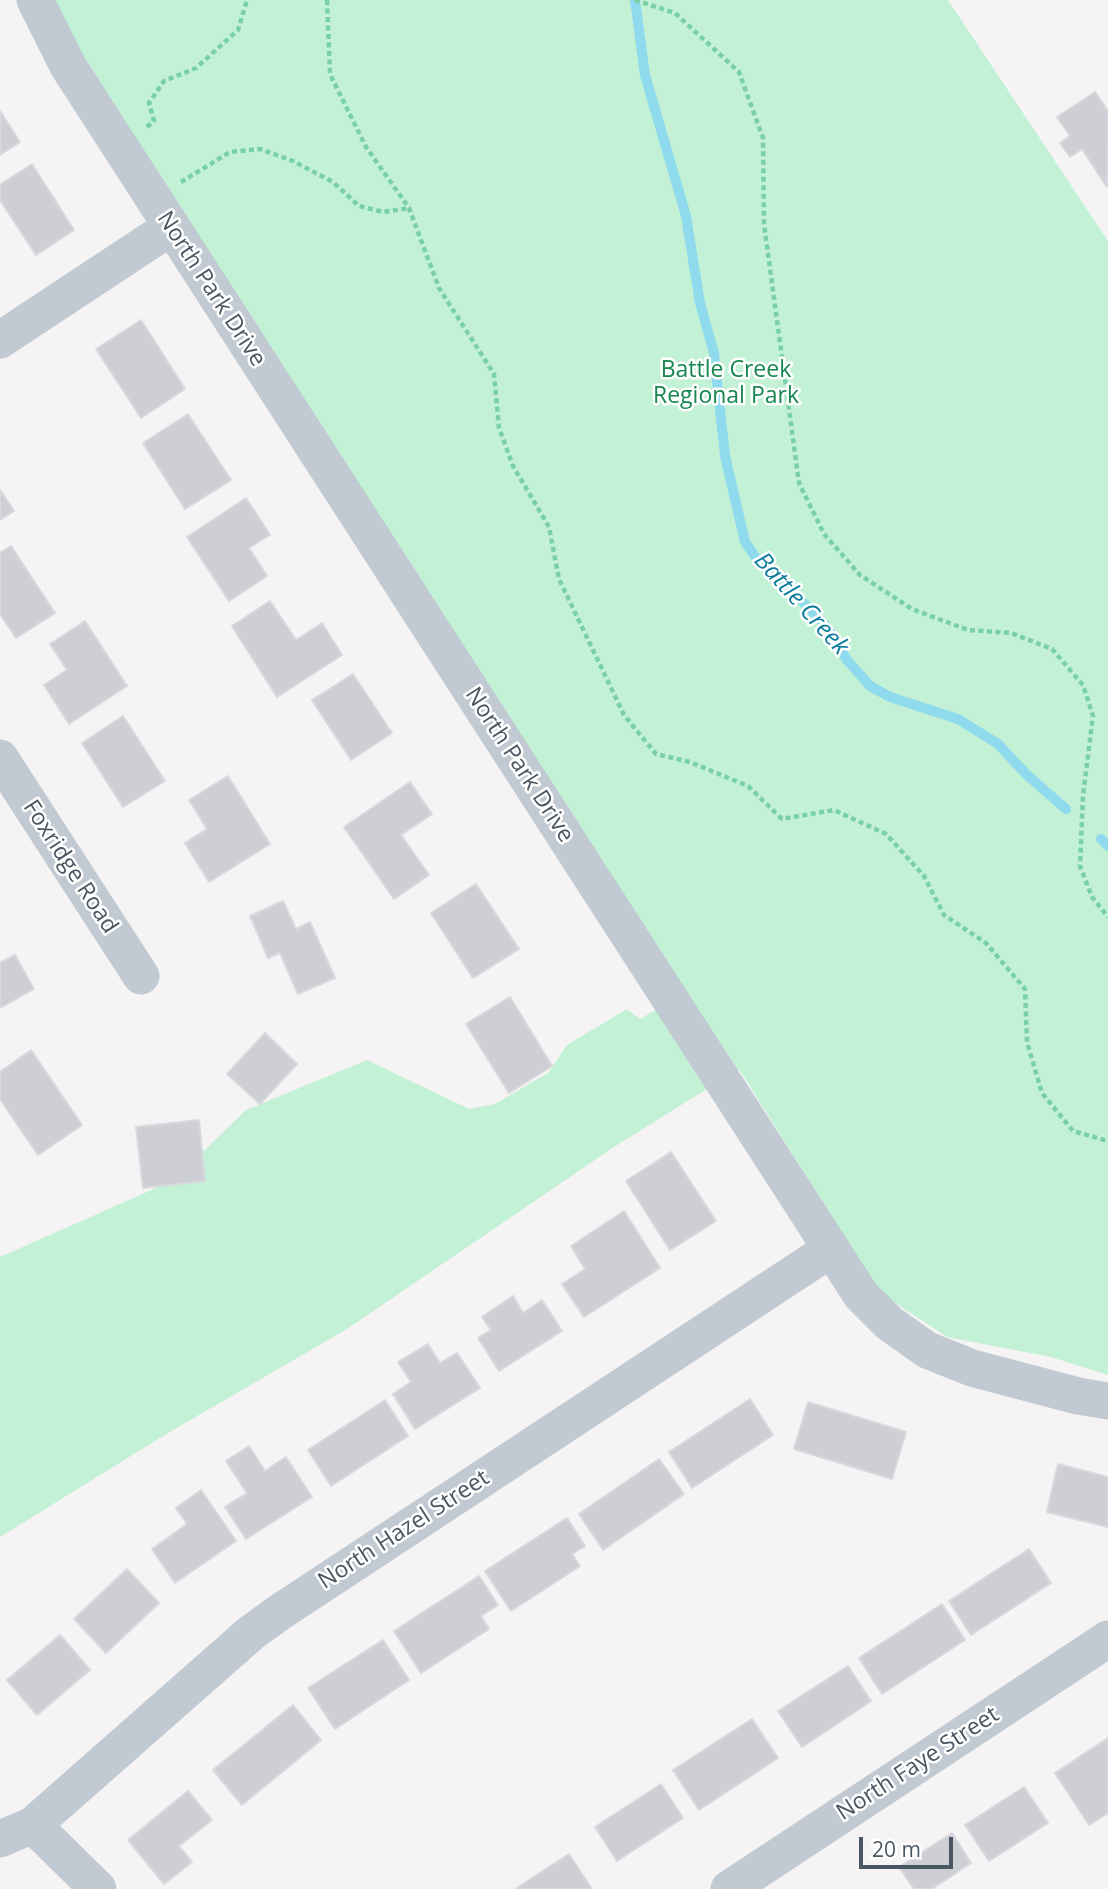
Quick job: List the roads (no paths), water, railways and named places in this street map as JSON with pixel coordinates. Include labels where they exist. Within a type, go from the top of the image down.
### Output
[{"type":"street","name":"North Park Drive","points":[[35,0],[68,66],[120,148],[861,1295],[889,1323],[927,1350],[972,1368],[1108,1401]]},
{"type":"street","points":[[0,340],[163,214]]},
{"type":"street","name":"Foxridge Road","points":[[0,758],[141,976]]},
{"type":"street","name":"North Hazel Street","points":[[16,1832],[251,1633],[280,1612],[831,1250]]},
{"type":"street","name":"North Faye Street","points":[[729,1889],[1108,1639]]},
{"type":"street","points":[[16,1832],[98,1889]]},
{"type":"waterway","name":"Battle Creek","points":[[635,0],[645,75],[686,216],[700,303],[714,353],[725,456],[745,542],[759,562],[826,626],[847,660],[870,686],[890,697],[958,719],[998,744],[1026,774],[1066,809]]},
{"type":"waterway","name":"Battle Creek","points":[[1101,839],[1108,846]]},
{"type":"park label","name":"Battle Creek Regional Park","points":[[726,383]]}]
